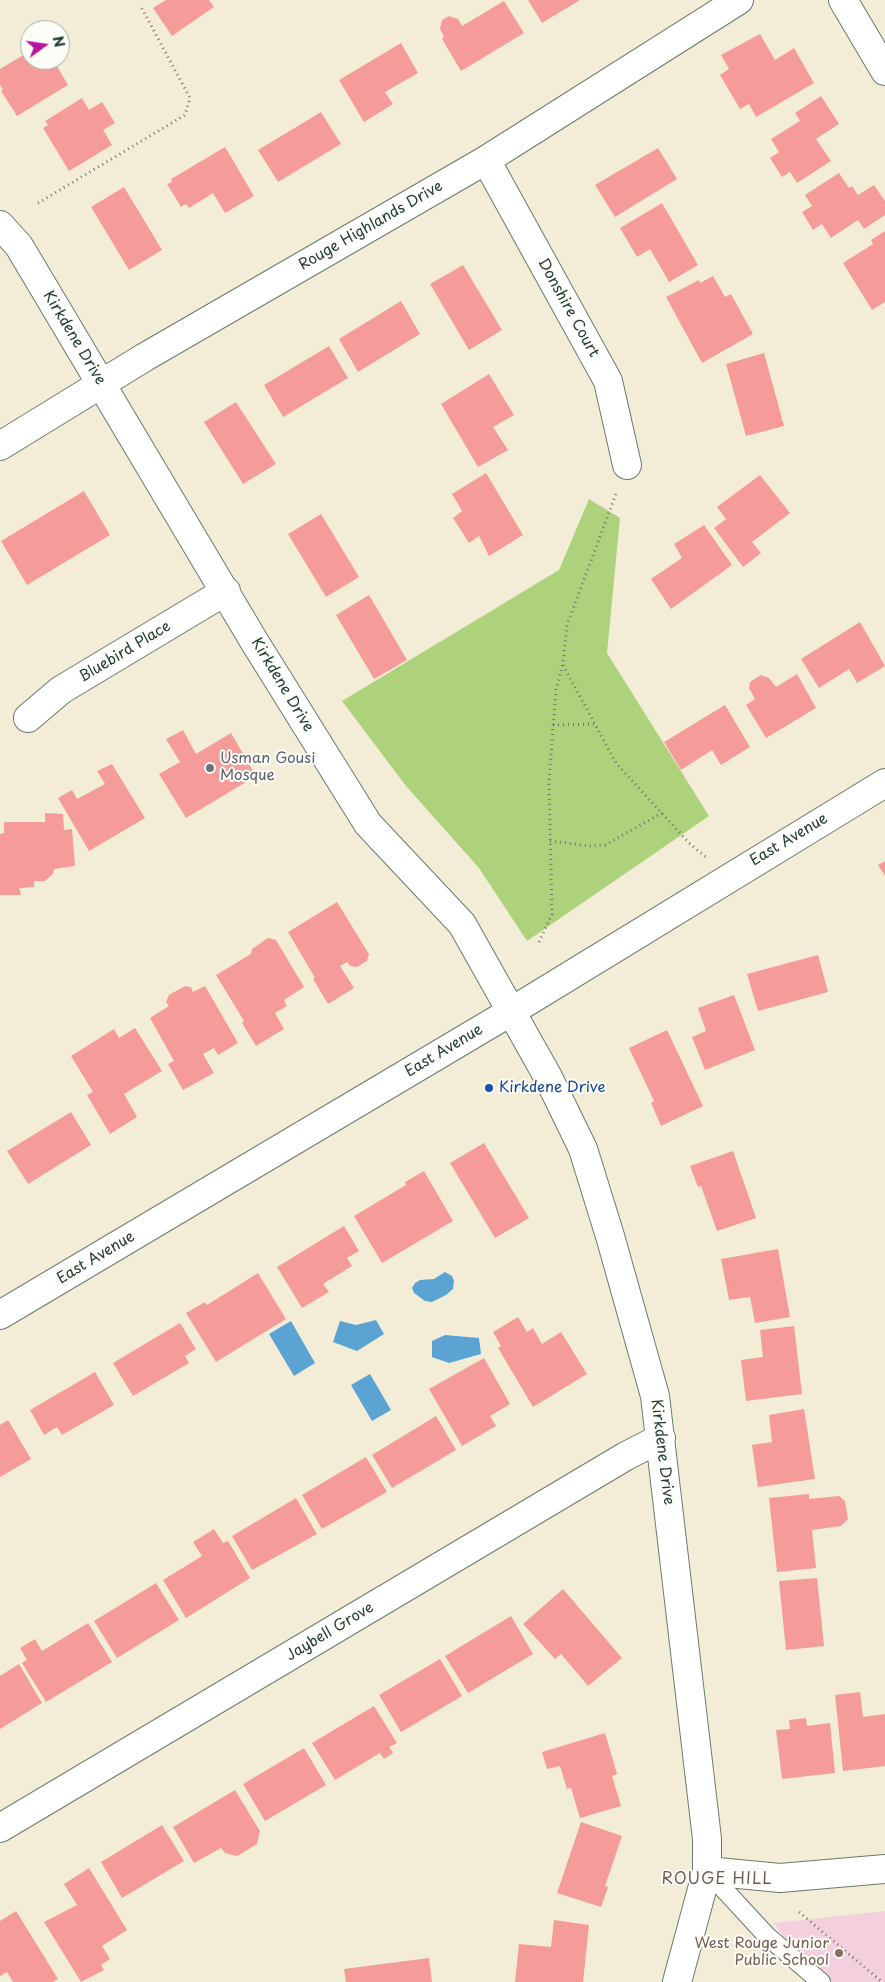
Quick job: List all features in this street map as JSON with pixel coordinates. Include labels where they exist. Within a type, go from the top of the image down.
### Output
[{"type":"street","name":"Rouge Highlands Drive","points":[[0,446],[486,160],[739,0]]},
{"type":"street","points":[[843,0],[885,71]]},
{"type":"street","name":"Donshire Court","points":[[486,160],[608,381],[627,464]]},
{"type":"street","name":"Kirkdene Drive","points":[[0,225],[19,246],[226,591],[254,641],[368,824],[462,924],[548,1077],[583,1150],[610,1236],[655,1396],[707,1839],[707,1871],[676,1982]]},
{"type":"street","name":"Bluebird Place","points":[[28,718],[61,690],[226,591]]},
{"type":"street","name":"East Avenue","points":[[0,1315],[512,1011],[885,783]]},
{"type":"street","name":"Jaybell Grove","points":[[0,1828],[626,1456],[661,1438]]},
{"type":"street","points":[[707,1871],[780,1878],[885,1869]]},
{"type":"lane","points":[[707,1871],[767,1936],[821,1982]]},
{"type":"path","points":[[38,203],[185,115],[190,98],[140,5]]},
{"type":"path","points":[[539,942],[552,914],[549,781],[556,689],[563,664],[567,626],[627,464]]},
{"type":"path","points":[[563,664],[616,763],[689,843]]},
{"type":"path","points":[[554,725],[595,724]]},
{"type":"path","points":[[550,841],[590,846],[605,845],[662,813]]},
{"type":"path","points":[[799,1912],[882,1982]]},
{"type":"shaded area","name":"West Rouge Junior Public School","points":[[885,1911],[885,1982],[813,1982],[774,1923]]},
{"type":"green space","points":[[589,499],[620,518],[607,653],[709,816],[527,941],[479,868],[406,786],[342,701],[559,570]]},
{"type":"water","points":[[445,1272],[452,1276],[454,1281],[453,1289],[446,1295],[432,1302],[425,1301],[414,1293],[412,1288],[415,1283],[420,1280],[434,1279]]},
{"type":"water","points":[[376,1320],[384,1334],[357,1351],[333,1342],[340,1321],[356,1325]]},
{"type":"water","points":[[291,1321],[315,1363],[294,1376],[269,1334]]},
{"type":"water","points":[[445,1335],[479,1338],[481,1354],[449,1363],[432,1357],[432,1341]]},
{"type":"water","points":[[370,1374],[391,1410],[372,1421],[351,1385]]},
{"type":"building","points":[[166,0],[209,0],[214,7],[172,36],[153,8]]},
{"type":"building","points":[[528,0],[580,0],[542,23]]},
{"type":"building","points":[[504,1],[524,33],[461,71],[442,39],[444,37],[440,29],[442,20],[449,16],[458,19],[462,26]]},
{"type":"building","points":[[760,34],[775,60],[794,48],[814,83],[756,117],[749,104],[740,109],[720,75],[729,69],[721,55]]},
{"type":"building","points":[[401,43],[418,73],[385,92],[393,104],[364,122],[339,80]]},
{"type":"building","points":[[20,57],[20,70],[59,70],[68,85],[17,116],[1,91],[3,90],[0,85],[0,69]]},
{"type":"building","points":[[821,96],[839,124],[816,139],[831,161],[797,183],[790,172],[782,177],[770,158],[779,152],[771,139],[800,121],[795,113]]},
{"type":"building","points":[[82,98],[89,110],[102,102],[115,123],[103,130],[112,145],[69,171],[43,128],[48,125],[45,121]]},
{"type":"building","points":[[321,112],[341,144],[278,182],[258,150]]},
{"type":"building","points":[[225,147],[254,196],[225,213],[213,193],[189,208],[186,204],[181,207],[167,184],[172,182],[171,179]]},
{"type":"building","points":[[658,148],[677,179],[615,217],[595,185]]},
{"type":"building","points":[[839,173],[849,188],[852,186],[858,195],[874,185],[885,201],[885,215],[864,229],[858,220],[831,238],[822,224],[813,230],[802,212],[812,206],[805,195]]},
{"type":"building","points":[[124,187],[162,250],[129,270],[91,207]]},
{"type":"building","points":[[662,203],[698,265],[669,282],[650,249],[637,257],[620,228]]},
{"type":"building","points":[[885,231],[885,302],[872,310],[843,263],[873,244],[871,240]]},
{"type":"building","points":[[463,265],[502,330],[469,350],[430,284]]},
{"type":"building","points":[[713,276],[725,297],[731,294],[753,334],[702,363],[666,297],[699,280],[700,283]]},
{"type":"building","points":[[401,301],[420,334],[358,372],[339,339]]},
{"type":"building","points":[[329,346],[348,378],[283,417],[264,385]]},
{"type":"building","points":[[764,353],[784,426],[746,436],[726,364]]},
{"type":"building","points":[[489,374],[514,415],[493,427],[508,450],[478,467],[441,404]]},
{"type":"building","points":[[236,402],[276,464],[243,484],[204,422]]},
{"type":"building","points":[[486,473],[523,535],[489,556],[479,536],[469,543],[453,518],[462,511],[452,494]]},
{"type":"building","points":[[760,475],[790,513],[752,542],[761,553],[743,567],[714,528],[726,519],[717,507]]},
{"type":"building","points":[[84,491],[110,535],[27,585],[1,541]]},
{"type":"building","points":[[321,514],[359,577],[326,597],[288,534]]},
{"type":"building","points":[[704,525],[732,565],[671,609],[651,579],[682,558],[674,544]]},
{"type":"building","points":[[369,595],[407,660],[374,679],[336,615]]},
{"type":"building","points":[[860,622],[885,666],[857,683],[849,669],[819,688],[801,659]]},
{"type":"building","points":[[797,674],[816,708],[766,738],[746,705],[755,699],[749,688],[750,682],[761,675],[769,678],[776,687]]},
{"type":"building","points":[[725,705],[750,747],[721,765],[712,750],[681,770],[664,742]]},
{"type":"building","name":"Usman Gousi Mosque","points":[[183,730],[196,754],[231,733],[256,776],[186,818],[159,774],[180,762],[166,739]]},
{"type":"building","points":[[112,764],[145,818],[89,851],[58,798],[72,790],[77,799],[105,784],[97,771]]},
{"type":"building","points":[[45,813],[63,814],[64,830],[72,829],[75,866],[54,869],[53,874],[45,881],[34,881],[34,887],[19,888],[21,895],[0,895],[0,834],[4,833],[4,822],[45,822]]},
{"type":"building","points":[[885,861],[885,876],[878,865]]},
{"type":"building","points":[[337,902],[369,954],[367,961],[357,967],[350,966],[347,962],[340,966],[354,988],[328,1004],[288,932]]},
{"type":"building","points":[[268,938],[276,940],[304,987],[284,1000],[287,1006],[275,1013],[284,1029],[256,1046],[242,1023],[244,1021],[216,975],[251,954],[252,949]]},
{"type":"building","points":[[818,955],[828,992],[758,1011],[747,974]]},
{"type":"building","points":[[185,986],[191,987],[193,992],[205,986],[238,1043],[218,1055],[214,1048],[203,1054],[214,1073],[183,1090],[168,1064],[174,1061],[150,1018],[169,1006],[166,1002],[169,995]]},
{"type":"building","points":[[734,995],[755,1050],[705,1070],[692,1037],[706,1031],[698,1008]]},
{"type":"building","points":[[135,1028],[162,1071],[124,1094],[137,1117],[110,1134],[87,1095],[93,1092],[71,1056],[114,1029],[119,1038]]},
{"type":"building","points":[[667,1030],[703,1106],[661,1126],[651,1103],[654,1101],[629,1048]]},
{"type":"building","points":[[71,1112],[91,1145],[28,1184],[7,1151]]},
{"type":"building","points":[[484,1143],[529,1218],[495,1238],[450,1163]]},
{"type":"building","points":[[733,1151],[756,1218],[717,1231],[701,1186],[698,1187],[690,1166]]},
{"type":"building","points":[[424,1171],[453,1221],[382,1263],[354,1216],[406,1185],[405,1182]]},
{"type":"building","points":[[344,1226],[359,1251],[347,1258],[352,1266],[323,1284],[329,1292],[302,1308],[277,1267]]},
{"type":"building","points":[[778,1249],[790,1317],[755,1323],[750,1297],[729,1300],[721,1259]]},
{"type":"building","points":[[258,1273],[286,1319],[216,1362],[186,1313],[205,1302],[207,1305]]},
{"type":"building","points":[[518,1317],[527,1332],[533,1328],[542,1344],[561,1332],[587,1374],[533,1407],[498,1348],[501,1346],[493,1332]]},
{"type":"building","points":[[180,1323],[196,1349],[185,1356],[189,1363],[133,1396],[113,1363]]},
{"type":"building","points":[[794,1326],[802,1394],[746,1401],[741,1360],[763,1357],[760,1330]]},
{"type":"building","points":[[484,1358],[510,1404],[490,1416],[496,1426],[462,1446],[429,1389]]},
{"type":"building","points":[[95,1372],[114,1405],[62,1435],[57,1427],[44,1435],[30,1410]]},
{"type":"building","points":[[804,1409],[815,1479],[758,1487],[752,1445],[772,1442],[769,1415]]},
{"type":"building","points":[[436,1416],[456,1450],[392,1488],[372,1455]]},
{"type":"building","points":[[8,1420],[31,1459],[0,1477],[0,1425]]},
{"type":"building","points":[[366,1457],[387,1492],[322,1529],[302,1495]]},
{"type":"building","points":[[809,1494],[809,1499],[839,1496],[845,1501],[848,1519],[841,1526],[812,1530],[816,1568],[777,1572],[769,1498]]},
{"type":"building","points":[[296,1498],[317,1534],[252,1570],[232,1536]]},
{"type":"building","points":[[214,1529],[223,1543],[228,1541],[250,1578],[186,1618],[163,1580],[202,1556],[193,1542]]},
{"type":"building","points":[[817,1578],[824,1646],[786,1650],[779,1581]]},
{"type":"building","points":[[156,1583],[179,1620],[117,1658],[94,1621]]},
{"type":"building","points":[[563,1589],[622,1658],[588,1686],[561,1654],[555,1659],[523,1624]]},
{"type":"building","points":[[511,1616],[533,1654],[468,1693],[445,1656]]},
{"type":"building","points":[[88,1623],[112,1662],[46,1702],[22,1663],[27,1660],[20,1648],[35,1639],[42,1651]]},
{"type":"building","points":[[440,1659],[462,1696],[401,1732],[379,1695]]},
{"type":"building","points":[[19,1664],[42,1703],[0,1729],[0,1676]]},
{"type":"building","points":[[860,1692],[863,1717],[885,1714],[885,1766],[843,1771],[835,1695]]},
{"type":"building","points":[[374,1706],[397,1743],[389,1747],[393,1753],[384,1759],[380,1753],[335,1780],[312,1743]]},
{"type":"building","points":[[806,1718],[807,1726],[830,1723],[835,1773],[782,1779],[776,1730],[790,1729],[789,1720]]},
{"type":"building","points":[[605,1733],[617,1774],[612,1776],[621,1806],[580,1818],[571,1788],[567,1789],[560,1766],[547,1769],[542,1752]]},
{"type":"building","points":[[304,1748],[326,1785],[265,1821],[243,1784]]},
{"type":"building","points":[[235,1790],[260,1831],[257,1844],[237,1856],[225,1853],[221,1848],[194,1863],[173,1827]]},
{"type":"building","points":[[581,1822],[622,1836],[605,1886],[608,1887],[601,1907],[557,1893]]},
{"type":"building","points":[[162,1825],[184,1861],[122,1898],[101,1862]]},
{"type":"building","points":[[89,1868],[127,1930],[102,1946],[110,1959],[101,1965],[104,1970],[81,1982],[44,1922],[77,1905],[64,1884]]},
{"type":"building","points":[[16,1911],[58,1979],[53,1982],[13,1982],[7,1972],[0,1976],[0,1921]]},
{"type":"building","points":[[554,1920],[589,1925],[583,1982],[515,1982],[519,1944],[551,1947]]},
{"type":"building","points":[[429,1958],[432,1982],[346,1982],[344,1969]]},
{"type":"place","name":"Usman Gousi Mosque","points":[[210,768]]},
{"type":"place","name":"Kirkdene Drive","points":[[489,1088]]},
{"type":"place","name":"West Rouge Junior Public School","points":[[839,1953]]},
{"type":"district","name":"ROUGE HILL","points":[[717,1880]]}]
